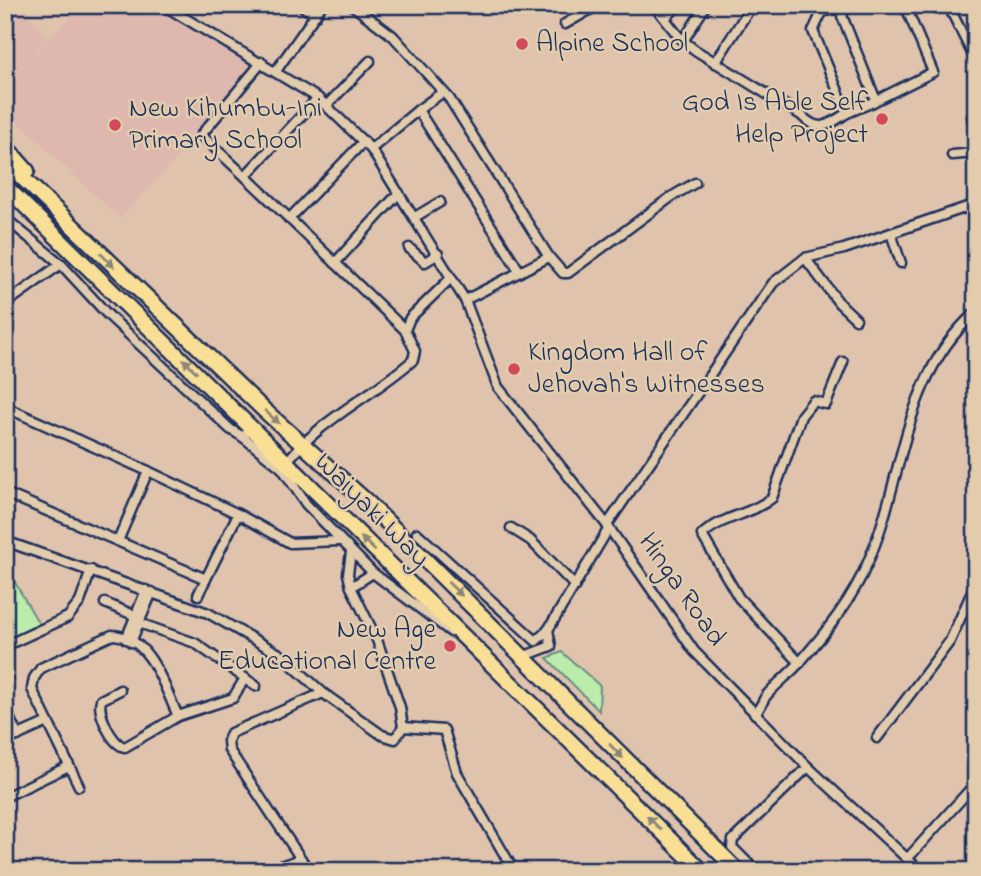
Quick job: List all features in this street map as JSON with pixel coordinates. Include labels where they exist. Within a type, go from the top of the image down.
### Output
[{"type":"highway","name":"Waiyaki Way","points":[[5,146],[76,228]]},
{"type":"highway","name":"Waiyaki Way","points":[[5,162],[151,302],[366,501],[738,866]]},
{"type":"highway","name":"Waiyaki Way","points":[[5,186],[138,315],[248,432],[702,871]]},
{"type":"highway","points":[[5,195],[39,218]]},
{"type":"highway","points":[[138,315],[151,302]]},
{"type":"street","name":"Hinga Road","points":[[163,5],[177,9],[318,98],[371,149],[465,300],[498,387],[608,526],[694,651],[808,767],[910,862],[976,783]]},
{"type":"street","points":[[300,5],[316,15]]},
{"type":"street","points":[[276,71],[322,5]]},
{"type":"street","points":[[352,5],[393,36],[443,92],[464,120],[549,257],[563,273],[568,273],[671,197],[695,183]]},
{"type":"street","points":[[565,24],[598,5]]},
{"type":"street","points":[[654,5],[683,41],[801,116],[810,125],[818,127],[933,72],[905,5]]},
{"type":"street","points":[[665,18],[679,5]]},
{"type":"street","points":[[683,41],[706,5]]},
{"type":"street","points":[[715,63],[752,5]]},
{"type":"street","points":[[804,5],[822,12],[855,5]]},
{"type":"street","points":[[948,5],[972,53],[976,53]]},
{"type":"street","points":[[845,9],[842,16],[874,93],[873,102]]},
{"type":"street","points":[[822,12],[813,31],[847,113]]},
{"type":"street","points":[[327,105],[370,61]]},
{"type":"street","points":[[262,62],[201,135],[405,330],[415,351],[413,360],[302,443],[284,465],[306,504],[351,552],[373,573],[483,658]]},
{"type":"street","points":[[371,149],[443,92]]},
{"type":"street","points":[[247,178],[248,173],[318,98]]},
{"type":"street","points":[[976,109],[972,117],[976,134]]},
{"type":"street","points":[[418,110],[520,272]]},
{"type":"street","points":[[289,219],[364,141]]},
{"type":"street","points":[[952,155],[976,153]]},
{"type":"street","points":[[335,263],[399,192]]},
{"type":"street","points":[[415,218],[440,202]]},
{"type":"street","points":[[522,657],[548,630],[608,526],[773,283],[804,258],[891,233],[976,204]]},
{"type":"street","points":[[7,222],[61,264],[192,395],[248,432]]},
{"type":"street","points":[[891,233],[901,263]]},
{"type":"street","points":[[409,248],[425,262],[438,254]]},
{"type":"street","points":[[465,300],[549,257]]},
{"type":"street","points":[[804,258],[839,303],[856,319]]},
{"type":"street","points":[[5,304],[61,264]]},
{"type":"street","points":[[405,330],[410,318],[451,278]]},
{"type":"street","points":[[755,714],[766,696],[829,630],[860,579],[883,520],[913,407],[924,381],[949,341],[976,312]]},
{"type":"street","points":[[800,663],[739,598],[702,535],[734,515],[763,505],[772,498],[801,416],[813,401],[826,404],[843,362]]},
{"type":"street","points":[[5,407],[148,471],[295,545],[340,541]]},
{"type":"street","points":[[118,541],[148,471]]},
{"type":"street","points":[[5,494],[205,579]]},
{"type":"street","points":[[198,595],[238,514]]},
{"type":"street","points":[[511,528],[528,539],[575,586]]},
{"type":"street","points":[[417,533],[536,641]]},
{"type":"street","points":[[5,541],[208,613],[281,655],[323,693],[389,739],[398,738],[403,727],[377,640],[351,587],[348,574],[351,552]]},
{"type":"street","points":[[5,646],[68,617],[80,602],[91,570]]},
{"type":"street","points":[[351,587],[373,573]]},
{"type":"street","points":[[877,738],[950,641],[976,583]]},
{"type":"street","points":[[128,640],[149,591]]},
{"type":"street","points":[[105,603],[137,620],[195,643],[256,686]]},
{"type":"street","points":[[522,657],[551,646],[548,630]]},
{"type":"street","points":[[79,786],[33,689],[38,671],[112,635],[128,640],[148,653],[178,716]]},
{"type":"street","points":[[120,690],[99,703],[114,740],[125,747],[178,716],[233,698],[245,678]]},
{"type":"street","points":[[309,871],[229,750],[228,741],[231,733],[323,693]]},
{"type":"street","points":[[5,709],[18,736]]},
{"type":"street","points":[[5,741],[48,722]]},
{"type":"street","points":[[403,727],[444,730],[457,774],[514,871]]},
{"type":"street","points":[[5,797],[69,766]]},
{"type":"street","points":[[756,871],[738,866],[732,846],[733,840],[808,767]]},
{"type":"street","points":[[266,871],[301,859]]},
{"type":"shaded area","points":[[5,5],[21,5],[49,38],[5,82]]},
{"type":"shaded area","name":"New Kihumbu-Ini Primary School","points":[[83,5],[153,5],[261,69],[120,219],[5,110],[5,84]]},
{"type":"green space","points":[[5,565],[39,624],[5,641]]},
{"type":"green space","points":[[562,652],[600,686],[599,711],[547,658]]},
{"type":"place","name":"Alpine School","points":[[522,44]]},
{"type":"place","name":"God Is Able Self Help Project","points":[[882,119]]},
{"type":"place","name":"New Kihumbu-Ini Primary School","points":[[115,125]]},
{"type":"place","name":"Kingdom Hall of Jehovah's Witnesses","points":[[514,369]]},
{"type":"place","name":"New Age Educational Centre","points":[[450,646]]}]
